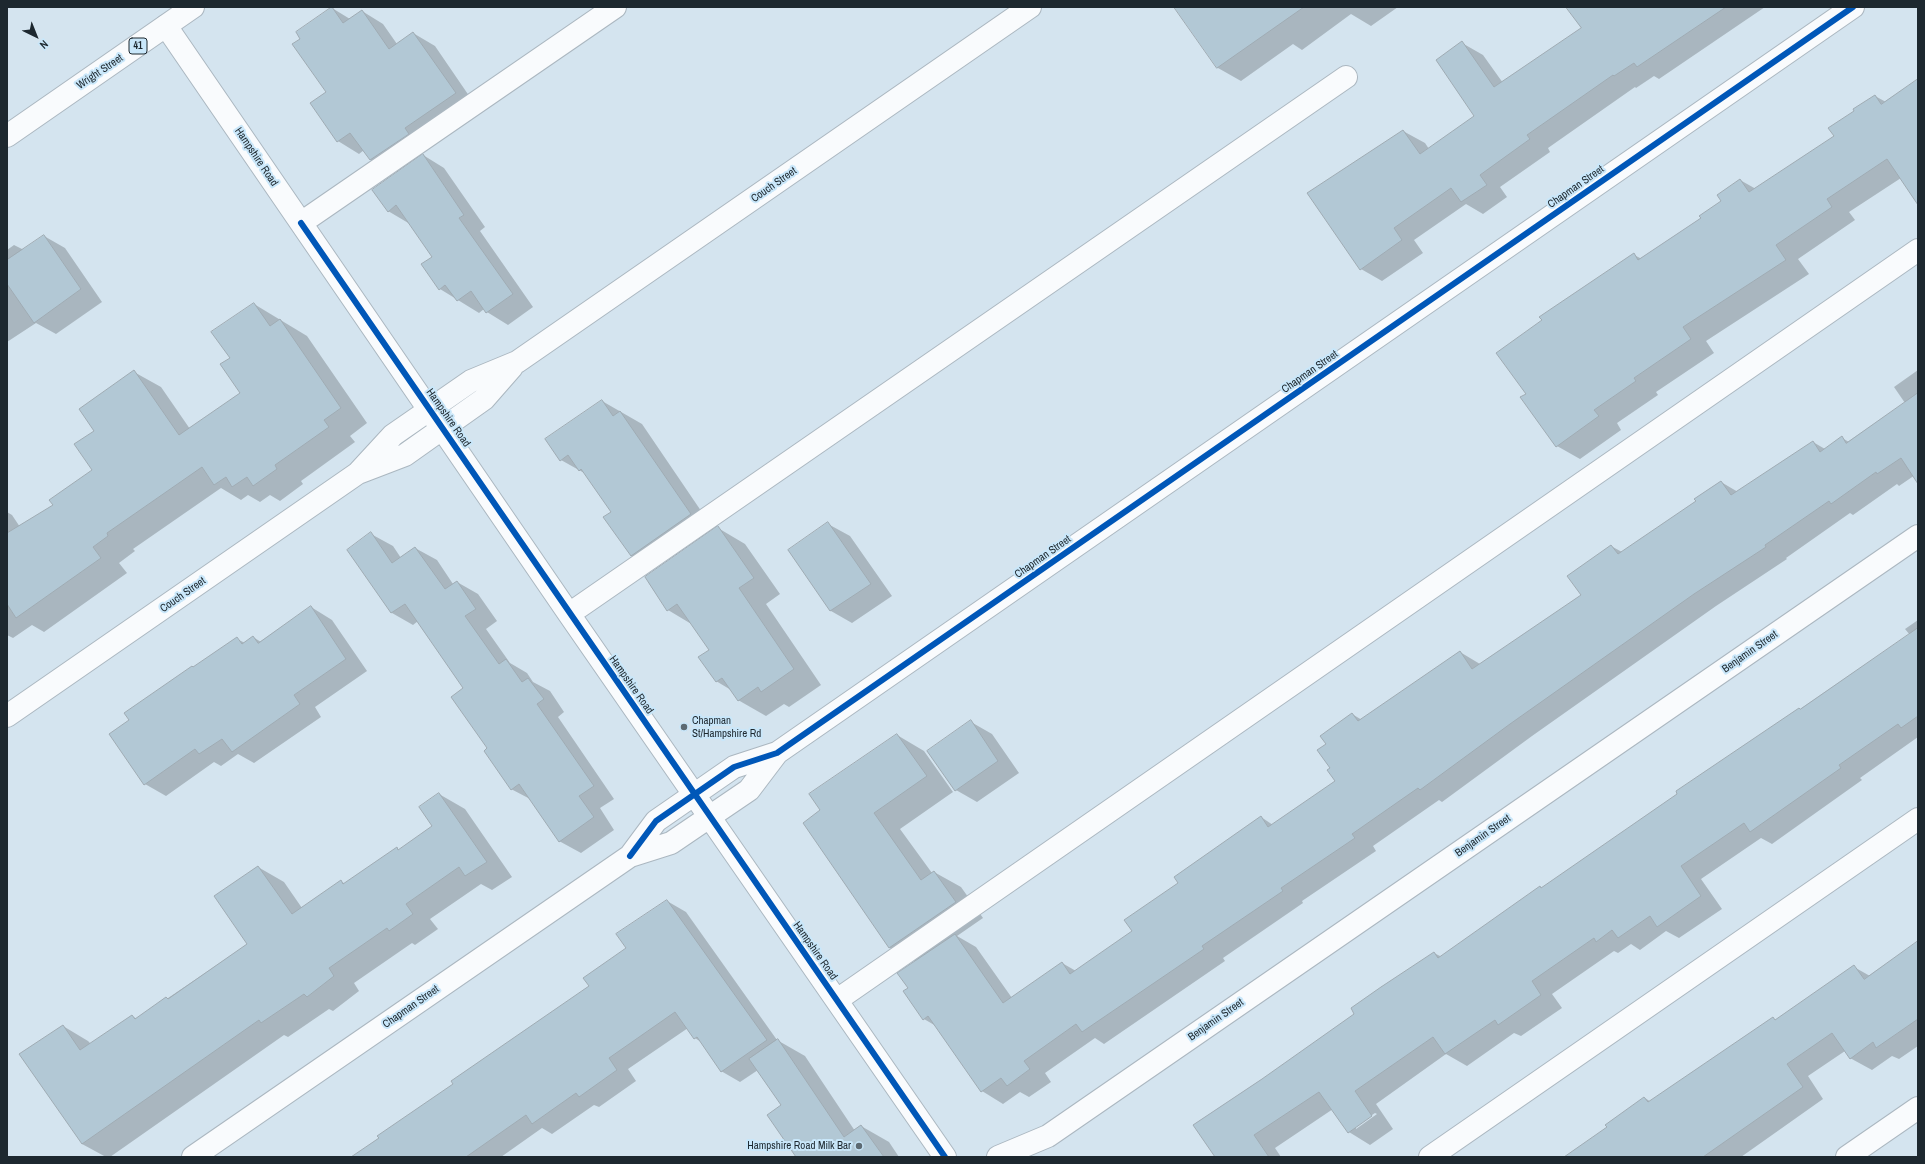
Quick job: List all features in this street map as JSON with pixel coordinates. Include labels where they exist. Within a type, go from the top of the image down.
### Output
[{"type":"street","name":"Wright Street","points":[[7,136],[193,7]]},
{"type":"street","points":[[301,223],[615,7]]},
{"type":"street","name":"Couch Street","points":[[7,716],[358,474],[393,435],[437,419],[471,381],[517,362],[1030,7]]},
{"type":"street","name":"Chapman Street","points":[[630,856],[656,821],[734,767],[777,753],[1853,7]]},
{"type":"street","name":"Hampshire Road","points":[[166,26],[437,419],[569,614],[945,1157]]},
{"type":"street","points":[[569,614],[1346,77]]},
{"type":"street","points":[[837,1000],[1918,250]]},
{"type":"street","name":"Benjamin Street","points":[[998,1157],[1048,1136],[1918,536]]},
{"type":"street","name":"Chapman Street","points":[[193,1157],[630,856],[671,843],[750,790],[777,753]]},
{"type":"street","points":[[1430,1157],[1918,819]]},
{"type":"street","points":[[1847,1157],[1918,1108]]},
{"type":"street","name":"Benjamin Street","points":[[1030,1157],[1048,1136]]},
{"type":"building","points":[[332,7],[343,23],[362,10],[389,49],[413,32],[456,93],[405,128],[409,134],[370,160],[350,133],[337,142],[310,103],[326,92],[292,44],[300,39],[296,32]]},
{"type":"building","points":[[1174,7],[1304,7],[1217,68]]},
{"type":"building","points":[[1566,7],[1726,7],[1637,67],[1634,63],[1614,76],[1613,75],[1527,135],[1530,139],[1480,175],[1487,185],[1461,202],[1451,188],[1394,228],[1402,240],[1360,270],[1307,193],[1403,130],[1420,154],[1474,116],[1436,60],[1462,41],[1494,87],[1581,28]]},
{"type":"building","points":[[1918,79],[1918,205],[1887,159],[1827,199],[1832,207],[1776,245],[1786,260],[1683,327],[1691,339],[1634,378],[1636,381],[1594,410],[1599,416],[1556,447],[1520,397],[1526,394],[1496,353],[1542,320],[1539,317],[1634,253],[1638,260],[1701,218],[1699,216],[1721,201],[1717,195],[1740,179],[1749,192],[1834,136],[1828,128],[1854,111],[1853,109],[1875,95],[1881,104]]},
{"type":"building","points":[[423,154],[464,215],[459,218],[513,294],[486,313],[471,291],[457,301],[445,285],[439,290],[421,264],[432,257],[396,205],[388,212],[372,190]]},
{"type":"building","points":[[44,235],[81,289],[34,323],[7,284],[7,260]]},
{"type":"building","points":[[254,303],[270,326],[280,319],[341,408],[324,420],[329,427],[275,465],[277,469],[253,486],[247,477],[232,487],[226,477],[214,485],[202,467],[107,533],[108,536],[93,547],[101,558],[16,618],[7,604],[7,533],[53,505],[49,500],[92,470],[74,444],[94,431],[79,409],[134,370],[179,435],[240,393],[220,364],[230,358],[211,332]]},
{"type":"building","points":[[1918,393],[1918,484],[1901,458],[1877,474],[1876,472],[1831,504],[1829,501],[1765,545],[1766,547],[1694,594],[1510,724],[1420,790],[1418,788],[1352,834],[1355,838],[1281,888],[1283,891],[1202,946],[1204,949],[1082,1032],[1076,1024],[1024,1061],[1030,1069],[1007,1086],[1001,1078],[981,1092],[928,1016],[923,1020],[903,991],[908,988],[897,973],[955,934],[1003,1003],[1062,962],[1070,974],[1132,931],[1124,920],[1178,883],[1174,877],[1261,816],[1268,827],[1335,781],[1327,770],[1330,768],[1317,750],[1326,744],[1320,736],[1352,713],[1358,721],[1460,651],[1472,669],[1581,595],[1567,576],[1611,545],[1618,554],[1696,501],[1694,499],[1721,481],[1731,495],[1813,441],[1820,452],[1842,436],[1846,443]]},
{"type":"building","points":[[602,400],[613,416],[620,411],[691,514],[631,556],[603,517],[611,512],[581,469],[579,471],[568,455],[560,461],[545,439]]},
{"type":"building","points":[[828,522],[871,584],[830,611],[788,550]]},
{"type":"building","points":[[718,526],[754,578],[739,588],[794,669],[761,692],[758,687],[738,701],[722,678],[716,682],[698,657],[709,650],[677,604],[667,611],[645,577]]},
{"type":"building","points":[[371,532],[392,563],[415,547],[445,589],[457,581],[476,609],[465,616],[499,664],[506,659],[522,682],[528,678],[544,699],[537,704],[594,786],[579,796],[594,817],[559,842],[519,784],[511,790],[484,751],[487,748],[451,697],[463,688],[405,604],[391,613],[347,550]]},
{"type":"building","points":[[311,606],[346,659],[294,695],[300,704],[232,752],[222,739],[199,754],[195,749],[144,785],[109,734],[129,720],[124,713],[237,637],[242,644],[253,636],[258,643]]},
{"type":"building","points":[[1918,628],[1918,716],[1901,728],[1898,724],[1839,765],[1841,768],[1750,832],[1744,823],[1681,866],[1701,896],[1657,927],[1650,916],[1618,938],[1612,930],[1596,942],[1594,938],[1532,981],[1541,995],[1498,1025],[1495,1020],[1445,1054],[1433,1037],[1355,1091],[1372,1116],[1348,1133],[1319,1092],[1254,1135],[1269,1157],[1215,1157],[1193,1125],[1262,1079],[1354,1014],[1351,1008],[1381,987],[1434,952],[1438,958],[1540,886],[1541,888],[1677,794],[1676,791],[1799,708],[1800,709]]},
{"type":"building","points":[[971,720],[998,761],[955,791],[927,751]]},
{"type":"building","points":[[897,734],[927,776],[874,813],[921,880],[934,871],[956,902],[889,948],[803,823],[820,810],[809,794]]},
{"type":"building","points":[[439,793],[487,862],[465,876],[459,867],[406,904],[413,914],[389,931],[387,928],[329,968],[334,976],[307,997],[304,994],[261,1023],[259,1020],[82,1144],[19,1054],[63,1025],[80,1050],[132,1015],[135,1019],[166,997],[168,999],[247,944],[214,896],[258,866],[292,914],[341,880],[343,884],[397,847],[398,850],[432,826],[419,807]]},
{"type":"building","points":[[667,900],[767,1040],[721,1072],[697,1037],[694,1039],[675,1012],[609,1058],[617,1070],[579,1097],[576,1093],[532,1124],[526,1115],[466,1157],[351,1157],[379,1138],[377,1136],[453,1084],[451,1081],[589,986],[583,978],[626,948],[616,934]]},
{"type":"building","points":[[1918,941],[1918,1019],[1876,1048],[1873,1042],[1850,1059],[1832,1033],[1787,1064],[1803,1087],[1703,1157],[1564,1157],[1607,1127],[1605,1125],[1644,1097],[1648,1102],[1773,1017],[1775,1020],[1854,965],[1864,979]]},
{"type":"building","points":[[778,1039],[844,1137],[861,1125],[884,1157],[796,1157],[767,1115],[781,1105],[749,1059]]},
{"type":"cycle path","points":[[630,856],[656,821],[734,767],[777,753],[1853,7]]},
{"type":"cycle path","points":[[301,223],[945,1157]]},
{"type":"place","name":"Chapman St/Hampshire Rd","points":[[684,727]]},
{"type":"place","name":"Hampshire Road Milk Bar","points":[[859,1146]]}]
